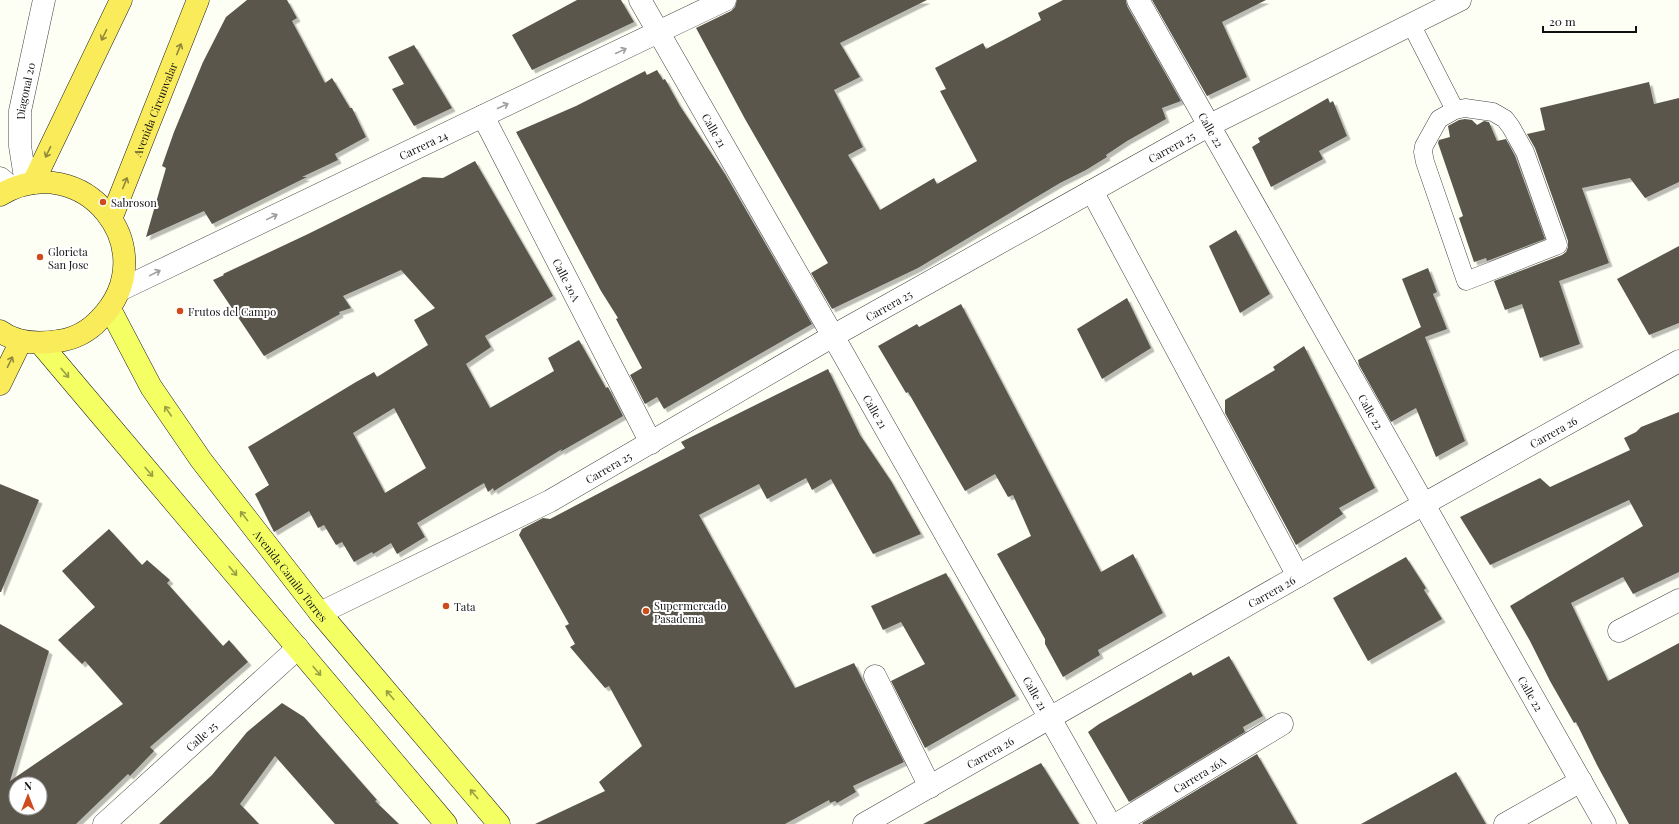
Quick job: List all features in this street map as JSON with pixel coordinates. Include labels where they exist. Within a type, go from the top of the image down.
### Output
[{"type":"highway","points":[[14,185],[121,0]]},
{"type":"highway","name":"Avenida Circunvalar","points":[[111,219],[198,0]]},
{"type":"highway","points":[[0,331],[30,342],[66,340],[91,328],[115,299],[124,265],[121,241],[111,219],[96,202],[77,189],[56,183],[14,185]]},
{"type":"highway","points":[[0,384],[30,342]]},
{"type":"main road","name":"Avenida Camilo Torres","points":[[115,299],[151,387],[200,460],[320,613],[499,824]]},
{"type":"main road","points":[[30,342],[298,648],[446,824]]},
{"type":"street","name":"Diagonal 20","points":[[14,185],[20,146],[20,111],[44,0]]},
{"type":"street","name":"Calle 21","points":[[640,0],[1110,824]]},
{"type":"street","name":"Carrera 24","points":[[115,299],[482,116],[725,0]]},
{"type":"street","name":"Calle 22","points":[[1138,0],[1208,126],[1605,824]]},
{"type":"street","name":"Carrera 25","points":[[320,613],[550,501],[833,336],[1208,126],[1460,0]]},
{"type":"street","name":"Calle 20A","points":[[482,116],[651,442]]},
{"type":"street","points":[[1092,191],[1298,576]]},
{"type":"street","name":"Carrera 26","points":[[864,824],[1424,504],[1679,361]]},
{"type":"street","points":[[1619,631],[1679,600]]},
{"type":"street","name":"Calle 25","points":[[104,824],[298,648]]},
{"type":"street","points":[[875,676],[930,787]]},
{"type":"street","name":"Carrera 26A","points":[[1117,824],[1282,724]]},
{"type":"street","points":[[1504,824],[1581,782]]},
{"type":"lane","points":[[1411,24],[1455,110]]},
{"type":"lane","points":[[1465,108],[1487,110],[1505,119],[1525,152],[1558,245],[1466,281],[1425,162],[1423,152],[1427,139],[1439,118],[1455,110],[1465,108]]},
{"type":"building","points":[[247,0],[287,0],[297,18],[292,21],[325,83],[332,78],[350,108],[352,108],[366,137],[335,154],[338,160],[212,224],[204,211],[146,237],[166,168],[162,166],[174,132],[203,62],[226,17]]},
{"type":"building","points":[[577,0],[621,0],[634,22],[532,70],[512,35]]},
{"type":"building","points":[[737,0],[927,0],[840,43],[860,77],[834,90],[863,147],[848,155],[880,210],[934,178],[937,184],[977,161],[940,91],[946,89],[935,68],[983,43],[986,49],[1041,20],[1038,13],[1063,0],[1126,0],[1127,6],[1181,101],[1162,108],[1166,119],[1127,141],[1106,155],[1107,157],[1086,170],[1060,183],[918,268],[832,309],[811,273],[828,263],[745,119],[696,28],[731,11],[735,7]]},
{"type":"building","points":[[1152,0],[1266,0],[1222,22],[1247,77],[1207,96]]},
{"type":"building","points":[[414,45],[452,108],[414,126],[392,89],[404,84],[388,57]]},
{"type":"building","points":[[657,70],[663,80],[665,79],[680,106],[725,174],[812,324],[664,409],[657,397],[645,404],[630,375],[642,368],[616,319],[618,318],[601,291],[516,132],[576,106],[645,71],[647,75]]},
{"type":"building","points":[[1649,82],[1654,104],[1679,98],[1679,182],[1645,198],[1630,178],[1582,188],[1609,263],[1559,281],[1580,344],[1540,358],[1522,304],[1505,310],[1494,281],[1562,255],[1566,252],[1568,247],[1568,241],[1535,148],[1527,134],[1545,130],[1540,108]]},
{"type":"building","points":[[1328,98],[1330,103],[1333,101],[1347,136],[1319,151],[1323,159],[1271,187],[1252,147],[1260,142],[1258,138]]},
{"type":"building","points":[[1459,120],[1472,120],[1477,125],[1484,121],[1489,122],[1497,141],[1506,139],[1515,156],[1545,239],[1487,261],[1486,258],[1474,262],[1459,218],[1463,216],[1438,143],[1439,140],[1450,137],[1448,126]]},
{"type":"building","points":[[475,161],[553,296],[485,336],[491,347],[466,364],[490,408],[554,371],[548,358],[579,340],[606,388],[608,387],[623,416],[560,452],[562,449],[494,491],[493,488],[488,492],[484,483],[417,523],[425,537],[397,554],[391,543],[373,554],[372,552],[354,562],[342,542],[336,545],[324,525],[318,528],[309,511],[274,532],[255,494],[269,485],[248,447],[356,382],[374,372],[377,377],[428,345],[414,320],[435,308],[401,270],[343,296],[351,308],[339,312],[340,314],[264,356],[213,280],[423,177],[443,178]],"holes":[[[394,408],[426,468],[385,493],[353,433]]]},
{"type":"building","points":[[1236,230],[1270,294],[1240,313],[1209,246]]},
{"type":"building","points":[[1679,246],[1679,323],[1649,335],[1617,279]]},
{"type":"building","points":[[1428,268],[1437,292],[1433,294],[1447,329],[1425,337],[1465,441],[1436,457],[1416,408],[1391,422],[1359,365],[1358,360],[1421,327],[1402,279]]},
{"type":"building","points":[[1127,298],[1151,348],[1102,379],[1077,329]]},
{"type":"building","points":[[961,304],[1101,572],[1133,554],[1163,613],[1098,650],[1100,655],[1063,677],[1045,644],[1045,639],[997,554],[1031,536],[1013,495],[1008,497],[995,474],[965,491],[908,392],[906,393],[878,346],[917,324],[919,327]]},
{"type":"building","points":[[1304,346],[1375,488],[1339,508],[1343,514],[1296,545],[1225,413],[1225,400],[1275,370],[1273,367]]},
{"type":"building","points":[[828,369],[860,435],[891,481],[921,534],[873,554],[831,479],[812,490],[806,478],[767,499],[759,484],[699,515],[795,688],[854,663],[904,762],[853,786],[856,792],[837,803],[835,801],[830,803],[829,800],[785,824],[535,824],[605,791],[599,782],[642,746],[609,686],[605,688],[570,647],[575,644],[565,626],[569,624],[519,535],[522,529],[543,518],[550,519],[685,448],[681,442]]},
{"type":"building","points":[[1679,412],[1679,572],[1633,594],[1623,577],[1571,603],[1608,681],[1679,643],[1679,824],[1629,824],[1576,722],[1574,723],[1550,681],[1510,606],[1643,526],[1629,500],[1490,565],[1460,517],[1540,478],[1550,487],[1630,450],[1624,438],[1636,432],[1641,427]]},
{"type":"building","points":[[0,484],[39,500],[1,592],[0,592]]},
{"type":"building","points":[[109,529],[142,565],[147,560],[170,580],[167,583],[223,646],[229,640],[248,662],[150,747],[154,751],[130,776],[128,774],[76,824],[0,824],[0,624],[49,651],[12,776],[8,776],[8,816],[48,816],[48,776],[17,776],[123,704],[85,661],[82,664],[58,640],[95,607],[62,571]]},
{"type":"building","points":[[1406,557],[1426,588],[1424,590],[1442,619],[1368,661],[1333,598]]},
{"type":"building","points":[[946,573],[1016,696],[925,748],[891,681],[925,664],[901,622],[883,630],[871,606]]},
{"type":"building","points":[[1229,656],[1263,716],[1243,727],[1245,732],[1129,802],[1088,732],[1099,724],[1191,672],[1193,676]]},
{"type":"building","points":[[282,703],[304,717],[377,800],[375,801],[399,824],[335,824],[275,756],[240,804],[259,824],[159,824],[212,775],[247,732]]},
{"type":"building","points":[[1257,754],[1297,824],[1142,823]]},
{"type":"building","points":[[1041,763],[1079,824],[923,824]]},
{"type":"building","points":[[1456,772],[1486,824],[1361,824],[1445,778]]},
{"type":"place","name":"Sabroson","points":[[103,202]]},
{"type":"place","name":"Glorieta San Jose","points":[[40,257]]},
{"type":"place","name":"Frutos del Campo","points":[[180,311]]},
{"type":"place","name":"Tata","points":[[446,606]]},
{"type":"place","name":"Supermercado Pasadema","points":[[646,611]]}]
